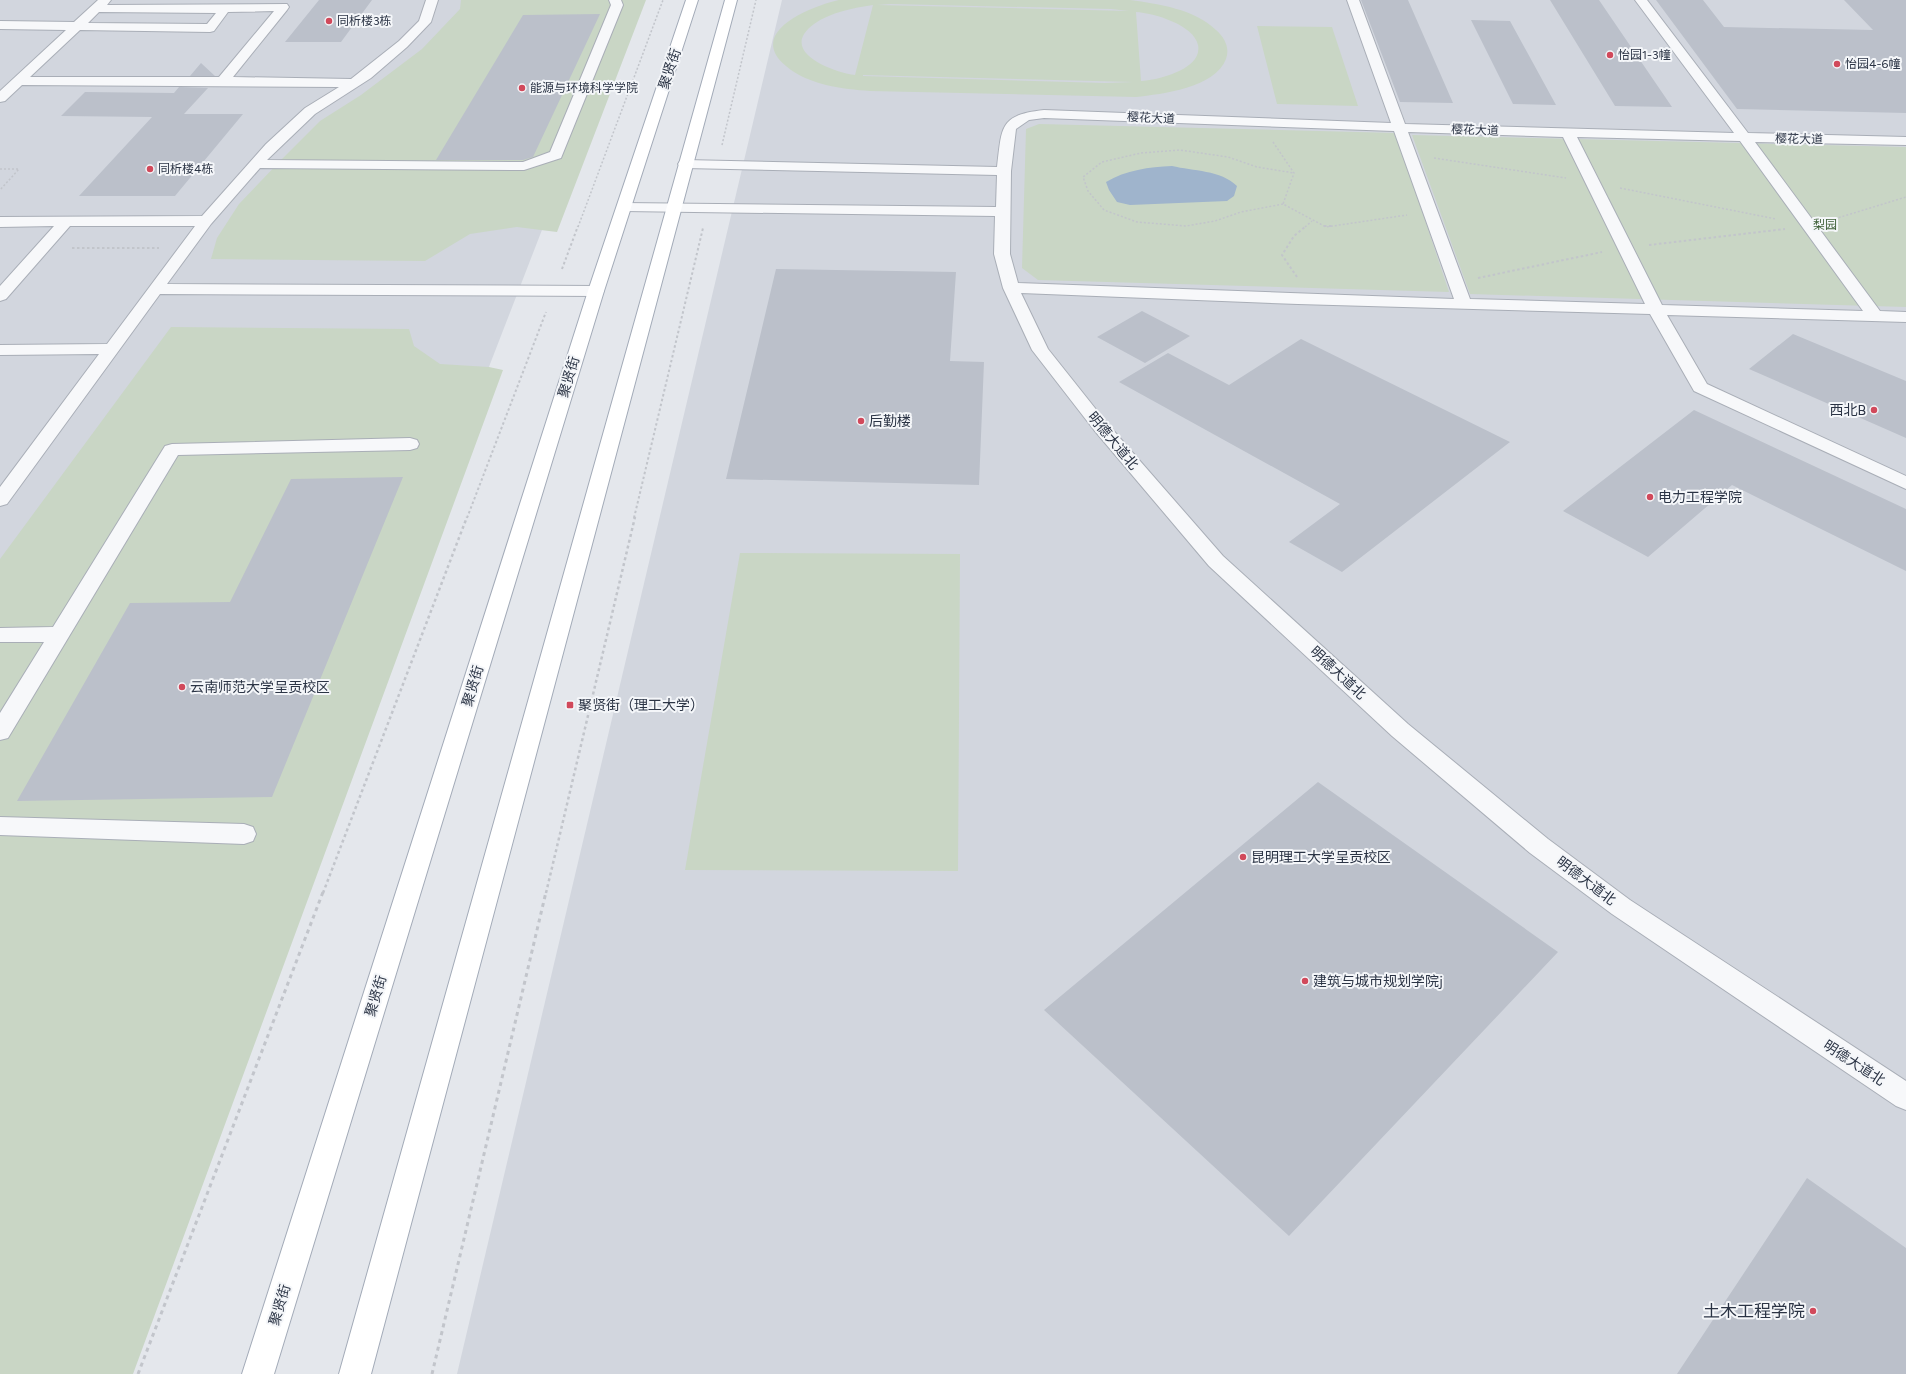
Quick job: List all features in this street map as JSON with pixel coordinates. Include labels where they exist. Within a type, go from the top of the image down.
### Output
[{"type":"main road","name":"聚贤街","points":[[258,1374],[596,291],[692,0]]},
{"type":"main road","points":[[355,1374],[731,0]]},
{"type":"street","points":[[0,500],[206,221],[271,147],[310,111],[371,71],[425,22],[432,0]]},
{"type":"street","points":[[256,164],[524,166],[556,155],[617,5],[615,0]]},
{"type":"street","points":[[1353,0],[1398,127],[1464,304]]},
{"type":"street","points":[[1641,0],[1745,138],[1875,316]]},
{"type":"street","points":[[0,98],[100,4],[225,9],[283,7],[222,82]]},
{"type":"street","points":[[0,25],[210,28],[225,9]]},
{"type":"street","points":[[18,81],[353,83]]},
{"type":"street","name":"樱花大道","points":[[1044,114],[1259,124],[1398,127],[1568,134],[1906,141]]},
{"type":"street","name":"明德大道北","points":[[1044,114],[1026,116],[1015,121],[1009,129],[1004,171],[1002,254],[1011,288],[1040,350],[1100,426],[1216,561],[1400,730],[1539,846],[1621,907],[1906,1097]]},
{"type":"street","points":[[1568,134],[1656,310],[1700,387],[1906,483]]},
{"type":"street","points":[[685,164],[1004,171]]},
{"type":"street","points":[[624,207],[1002,212]]},
{"type":"street","points":[[0,222],[206,221]]},
{"type":"street","points":[[0,296],[66,222]]},
{"type":"street","points":[[1011,288],[1298,299],[1906,317]]},
{"type":"street","points":[[156,289],[596,291]]},
{"type":"street","points":[[0,350],[112,350]]},
{"type":"street","points":[[0,732],[172,450],[410,444]]},
{"type":"street","points":[[0,635],[60,634]]},
{"type":"street","points":[[0,826],[244,834]]},
{"type":"path","points":[[138,1374],[554,290],[662,0]]},
{"type":"path","points":[[717,165],[756,0]]},
{"type":"path","points":[[1259,124],[1294,173]]},
{"type":"path","points":[[1294,173],[1257,167],[1228,157],[1180,150],[1141,154],[1102,162],[1083,177],[1088,191],[1104,210],[1137,222],[1186,226],[1215,221],[1241,212],[1283,204],[1326,227],[1430,212]]},
{"type":"path","points":[[0,169],[19,169],[0,190]]},
{"type":"path","points":[[1283,204],[1294,173]]},
{"type":"path","points":[[1456,283],[1625,247],[1809,226],[1906,197]]},
{"type":"path","points":[[432,1374],[707,209]]},
{"type":"path","points":[[1298,299],[1298,277],[1282,255],[1294,236],[1312,220]]},
{"type":"path","points":[[43,248],[186,248]]},
{"type":"shaded area","name":"云南师范大学呈贡校区","points":[[0,0],[631,0],[99,1374],[0,1374]]},
{"type":"shaded area","name":"昆明理工大学呈贡校区","points":[[782,0],[1906,0],[1906,1374],[457,1374]]},
{"type":"green space","points":[[461,0],[646,0],[557,232],[517,227],[470,234],[425,261],[211,259],[217,238],[239,204],[283,158],[320,121],[361,95],[422,49],[460,9]]},
{"type":"green space","points":[[839,0],[1130,0],[1153,3],[1187,12],[1197,17],[1207,23],[1222,36],[1226,43],[1227,55],[1220,69],[1211,77],[1200,83],[1187,88],[1136,97],[870,91],[849,89],[826,85],[805,78],[786,66],[775,54],[773,42],[778,32],[787,22],[827,3]],"holes":[[[891,4],[1111,9],[1129,11],[877,5]],[[873,5],[855,75],[834,70],[822,65],[805,51],[802,43],[804,34],[814,24],[828,16],[850,9]],[[1136,12],[1153,15],[1172,21],[1189,32],[1195,38],[1198,45],[1198,53],[1194,61],[1187,67],[1178,72],[1141,81]],[[863,75],[1133,82],[1105,83],[863,76]]]},
{"type":"green space","points":[[1257,26],[1332,27],[1358,106],[1277,104]]},
{"type":"green space","points":[[1039,124],[1396,133],[1449,292],[1038,280],[1022,268],[1026,129]]},
{"type":"green space","name":"梨园","points":[[1412,135],[1906,147],[1906,307],[1470,294]]},
{"type":"green space","points":[[171,327],[409,329],[414,346],[440,364],[489,367],[503,370],[133,1374],[0,1374],[0,559]]},
{"type":"green space","points":[[740,553],[960,554],[958,871],[685,870]]},
{"type":"water","points":[[1172,166],[1206,172],[1223,177],[1237,186],[1234,196],[1227,201],[1130,205],[1117,202],[1109,190],[1106,182],[1138,170]]},
{"type":"building","name":"同析楼3栋","points":[[319,0],[372,0],[341,42],[285,42]]},
{"type":"building","points":[[1361,0],[1408,0],[1453,103],[1400,102]]},
{"type":"building","points":[[1550,0],[1599,0],[1672,107],[1615,106]]},
{"type":"building","points":[[1656,0],[1703,0],[1724,27],[1873,30],[1844,0],[1906,0],[1906,113],[1737,109]]},
{"type":"building","name":"能源与环境科学学院","points":[[600,14],[533,157],[523,160],[436,160],[523,15]]},
{"type":"building","points":[[1471,20],[1510,21],[1556,105],[1513,104]]},
{"type":"building","points":[[201,63],[215,76],[190,76]]},
{"type":"building","name":"同析楼4栋","points":[[179,87],[208,88],[184,114],[243,114],[175,196],[79,196],[152,117],[61,116],[85,92],[174,93]]},
{"type":"building","name":"后勤楼","points":[[776,269],[956,272],[950,361],[984,362],[979,485],[726,479]]},
{"type":"building","points":[[1142,311],[1190,336],[1145,363],[1097,337]]},
{"type":"building","name":"西北B","points":[[1793,334],[1906,381],[1906,438],[1749,369]]},
{"type":"building","points":[[1301,339],[1510,442],[1342,572],[1289,542],[1340,504],[1119,382],[1168,353],[1229,385]]},
{"type":"building","name":"电力工程学院","points":[[1694,410],[1906,509],[1906,571],[1732,485],[1648,557],[1563,511]]},
{"type":"building","points":[[403,477],[272,797],[17,801],[130,603],[230,602],[291,479]]},
{"type":"building","name":"建筑与城市规划学院j","points":[[1318,782],[1558,952],[1289,1236],[1044,1010]]},
{"type":"building","name":"土木工程学院","points":[[1807,1178],[1906,1248],[1906,1374],[1677,1374]]},
{"type":"place","name":"同析楼3栋","points":[[329,21]]},
{"type":"place","name":"怡园1-3幢","points":[[1610,55]]},
{"type":"place","name":"怡园4-6幢","points":[[1837,64]]},
{"type":"place","name":"能源与环境科学学院","points":[[522,88]]},
{"type":"place","name":"同析楼4栋","points":[[150,169]]},
{"type":"place","name":"西北B","points":[[1874,410]]},
{"type":"place","name":"后勤楼","points":[[861,421]]},
{"type":"place","name":"电力工程学院","points":[[1650,497]]},
{"type":"place","name":"云南师范大学呈贡校区","points":[[182,687]]},
{"type":"place","name":"聚贤街（理工大学）","points":[[570,705]]},
{"type":"place","name":"昆明理工大学呈贡校区","points":[[1243,857]]},
{"type":"place","name":"建筑与城市规划学院j","points":[[1305,981]]},
{"type":"place","name":"土木工程学院","points":[[1813,1311]]}]
